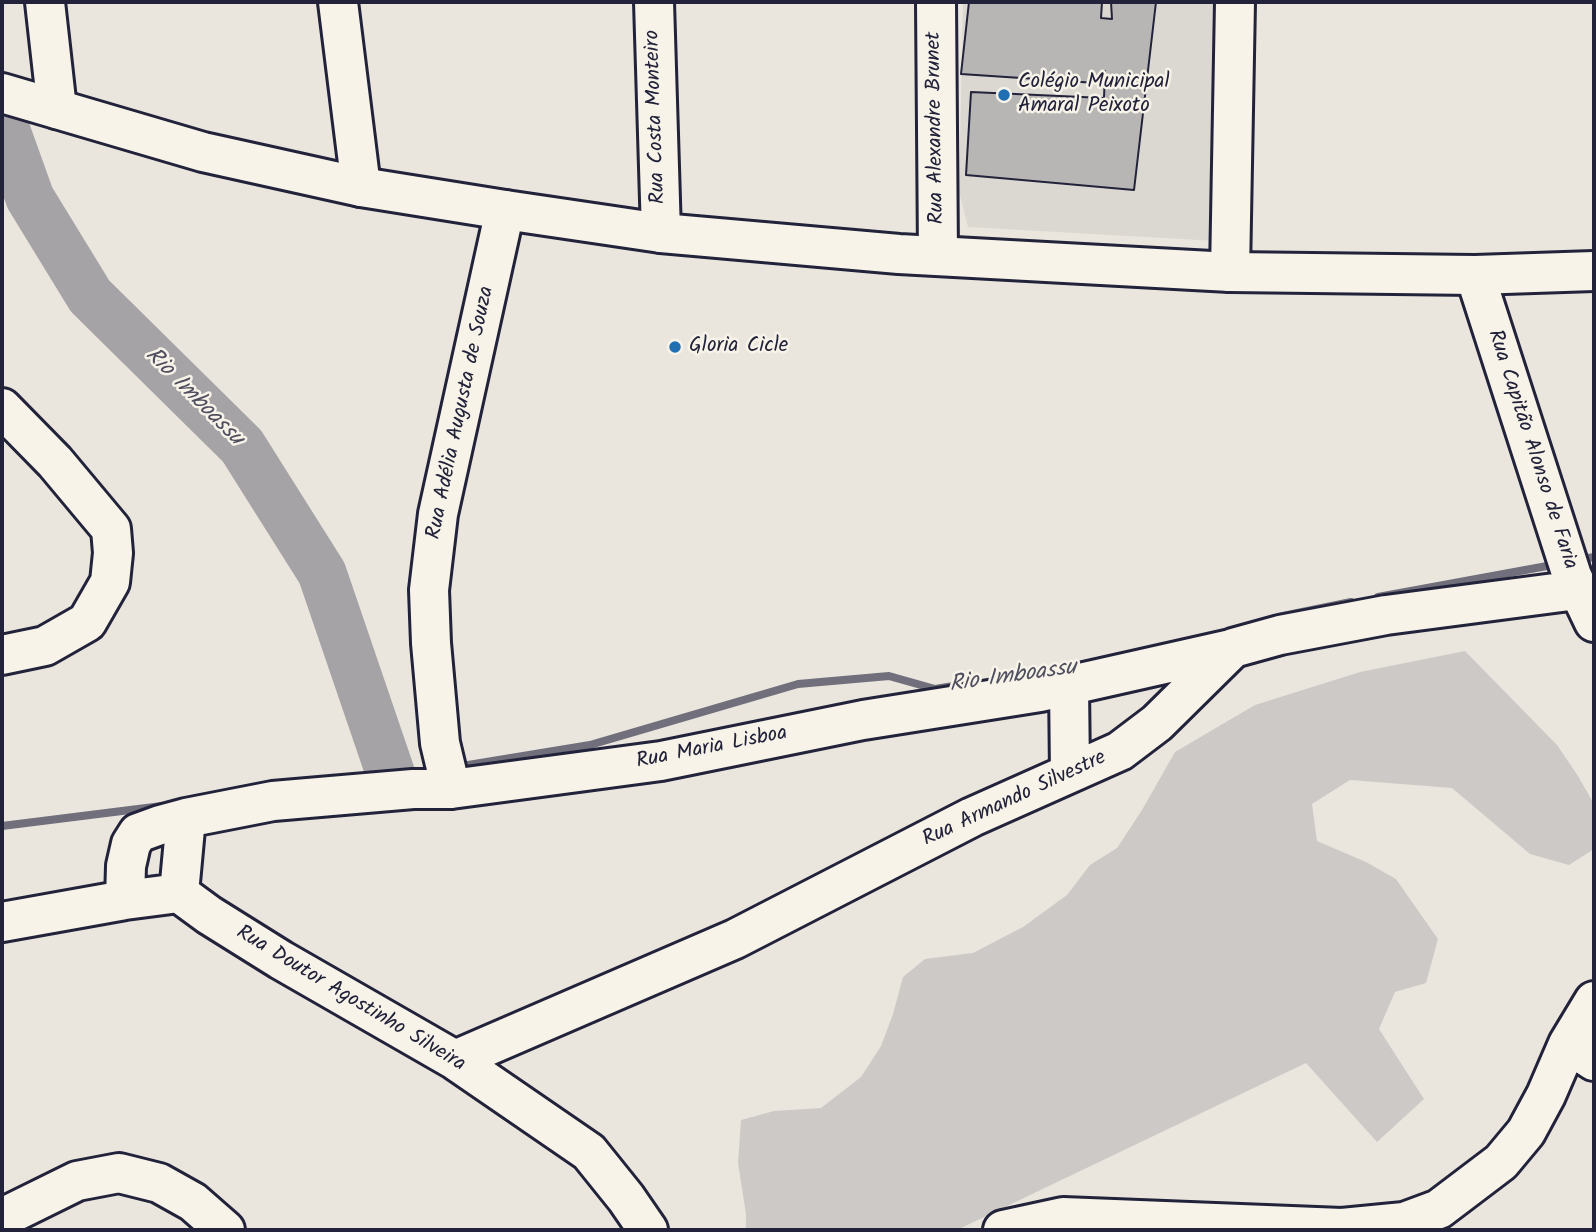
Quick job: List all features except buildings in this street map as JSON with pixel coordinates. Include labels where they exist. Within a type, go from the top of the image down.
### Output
[{"type":"street","points":[[44,2],[28,100],[203,152],[360,187],[661,233],[899,254],[1230,272],[1475,275],[1594,271]]},
{"type":"street","points":[[338,2],[360,187]]},
{"type":"street","name":"Rua Costa Monteiro","points":[[654,2],[661,233]]},
{"type":"street","name":"Rua Alexandre Brunet","points":[[936,2],[938,255]]},
{"type":"street","points":[[1230,272],[1235,2]]},
{"type":"street","name":"Rua Adélia Augusta de Souza","points":[[446,768],[431,643],[429,590],[438,514],[505,210]]},
{"type":"street","name":"Rua Capitão Alonso de Faria","points":[[1475,275],[1557,534],[1586,604]]},
{"type":"street","points":[[2,408],[54,462],[111,529],[113,553],[110,582],[87,622],[45,646],[2,655]]},
{"type":"street","name":"Rua Armando Silvestre","points":[[455,1060],[735,939],[972,817],[1120,751],[1157,723],[1233,648],[1280,635],[1386,615],[1586,604]]},
{"type":"street","name":"Rua Maria Lisboa","points":[[125,900],[126,866],[131,844],[138,833],[186,818],[273,801],[413,789],[446,768],[662,761],[863,720],[1040,692],[1233,648]]},
{"type":"street","points":[[1069,685],[1070,773]]},
{"type":"street","points":[[2,922],[179,893],[186,818]]},
{"type":"street","name":"Rua Doutor Agostinho Silveira","points":[[179,893],[281,960],[455,1060],[589,1152],[648,1230]]},
{"type":"street","points":[[1003,1230],[1063,1217],[1342,1228],[1404,1222],[1439,1209],[1501,1161],[1526,1132],[1546,1095],[1581,1052],[1594,1001]]},
{"type":"street","points":[[2,1218],[76,1181],[119,1173],[159,1183],[193,1202],[225,1230]]},
{"type":"shaded area","points":[[963,2],[1223,2],[1217,241],[968,227],[959,191]]},
{"type":"shaded area","points":[[1465,651],[1557,745],[1578,776],[1594,804],[1594,849],[1569,865],[1530,854],[1452,788],[1350,780],[1312,804],[1317,841],[1366,862],[1396,879],[1438,939],[1426,983],[1395,992],[1379,1029],[1424,1099],[1377,1142],[1306,1063],[957,1230],[746,1230],[738,1163],[741,1120],[774,1111],[821,1108],[861,1077],[881,1046],[903,977],[925,959],[973,953],[1023,927],[1067,895],[1090,865],[1117,848],[1175,752],[1255,705],[1360,672]]},
{"type":"waterway","name":"Rio Imboassu","points":[[2,111],[6,131],[30,198],[90,296],[242,446],[322,573],[392,778]]},
{"type":"waterway","name":"Rio Imboassu","points":[[1578,560],[1594,557]]},
{"type":"waterway","name":"Rio Imboassu","points":[[1378,597],[1558,564]]},
{"type":"waterway","name":"Rio Imboassu","points":[[1278,617],[1351,602]]},
{"type":"waterway","name":"Rio Imboassu","points":[[456,767],[590,745],[798,684],[889,676],[935,689],[972,683]]},
{"type":"waterway","name":"Rio Imboassu","points":[[2,826],[162,806]]},
{"type":"place","name":"Colégio Municipal Amaral Peixoto","points":[[1004,95]]},
{"type":"place","name":"Gloria Cicle","points":[[675,347]]}]
